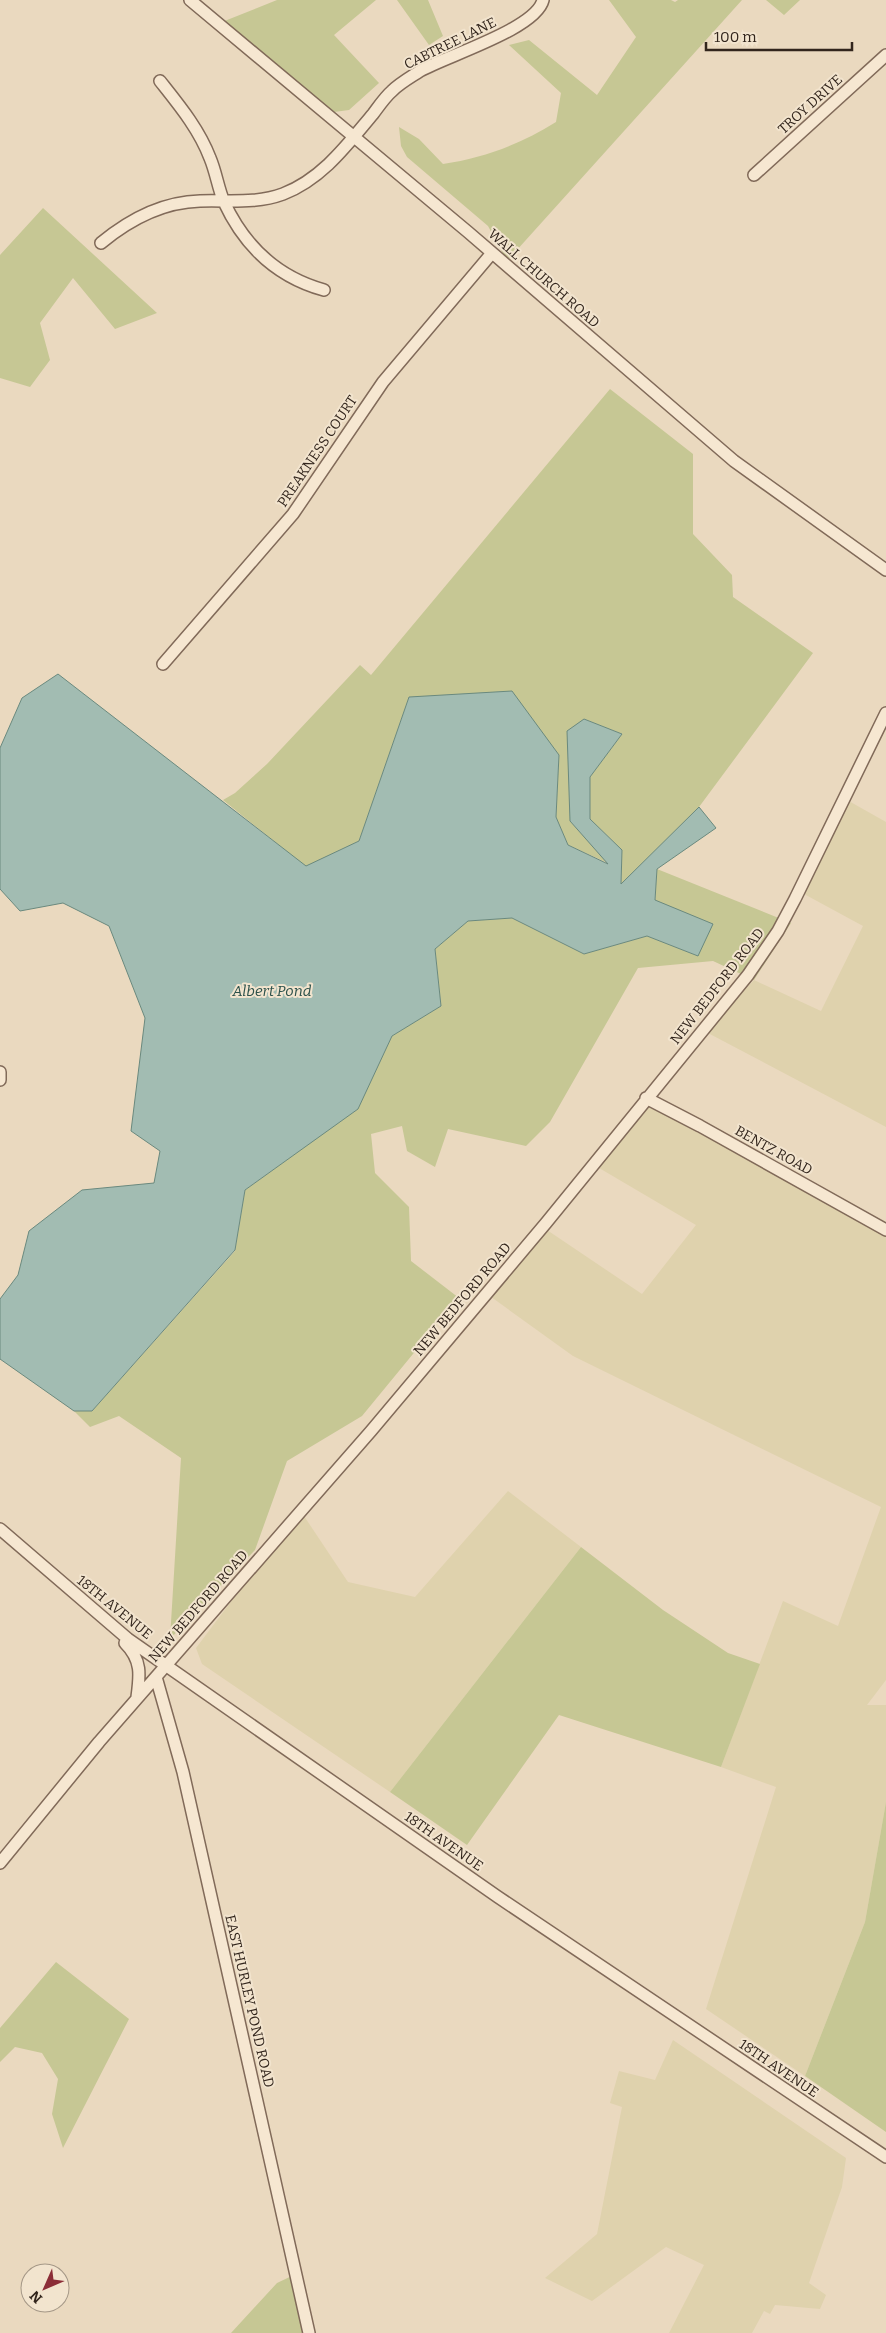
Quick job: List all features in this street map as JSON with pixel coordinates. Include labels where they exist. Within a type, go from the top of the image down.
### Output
[{"type":"street","name":"WALL CHURCH ROAD","points":[[190,0],[492,253],[734,461],[886,570]]},
{"type":"street","name":"CABTREE LANE","points":[[102,243],[132,220],[158,208],[198,201],[264,199],[298,187],[324,169],[392,91],[422,70],[511,30],[531,15],[542,4],[543,0]]},
{"type":"street","name":"TROY DRIVE","points":[[754,175],[886,55]]},
{"type":"street","points":[[160,81],[189,119],[202,141],[210,158],[224,200],[240,230],[255,250],[295,279],[324,290]]},
{"type":"street","name":"PREAKNESS COURT","points":[[163,664],[293,514],[383,382],[492,253]]},
{"type":"street","name":"NEW BEDFORD ROAD","points":[[0,1862],[137,1698],[167,1666],[546,1223],[748,975],[778,931],[886,713]]},
{"type":"street","points":[[0,1072],[0,1080]]},
{"type":"street","name":"BENTZ ROAD","points":[[646,1098],[886,1230]]},
{"type":"street","name":"18TH AVENUE","points":[[0,1529],[95,1611],[167,1666],[498,1896],[886,2158]]},
{"type":"street","points":[[95,1611],[134,1653],[140,1672],[137,1698]]},
{"type":"street","name":"EAST HURLEY POND ROAD","points":[[156,1677],[183,1772],[310,2333]]},
{"type":"shaded area","points":[[847,800],[886,822],[886,1127],[706,1032],[754,980],[821,1011],[863,926],[804,894]]},
{"type":"shaded area","points":[[647,1102],[886,1229],[886,1680],[867,1705],[886,1705],[886,1802],[865,1922],[805,2076],[706,2009],[776,1787],[721,1767],[783,1601],[838,1626],[881,1507],[573,1356],[487,1294],[544,1228],[642,1294],[696,1225],[594,1165]]},
{"type":"shaded area","points":[[508,1491],[581,1547],[390,1792],[202,1664],[196,1648],[300,1510],[348,1582],[415,1597]]},
{"type":"shaded area","points":[[673,2040],[846,2158],[842,2187],[809,2283],[826,2295],[820,2309],[775,2305],[770,2314],[764,2311],[752,2333],[669,2333],[704,2265],[666,2247],[592,2301],[545,2278],[597,2234],[622,2107],[610,2103],[619,2071],[655,2080]]},
{"type":"green space","points":[[277,0],[376,0],[334,35],[379,83],[349,110],[334,112],[222,22]]},
{"type":"green space","points":[[397,0],[428,0],[443,36],[429,45]]},
{"type":"green space","points":[[609,0],[671,0],[675,2],[678,0],[742,0],[507,261],[488,226],[407,157],[401,146],[399,127],[419,139],[443,164],[488,154],[543,130],[556,122],[561,93],[509,45],[529,40],[597,95],[636,37]]},
{"type":"green space","points":[[766,0],[800,0],[784,15]]},
{"type":"green space","points":[[43,208],[157,313],[115,329],[73,278],[40,323],[50,360],[30,387],[0,378],[0,255]]},
{"type":"green space","points":[[610,389],[693,454],[693,534],[732,575],[733,597],[813,653],[699,807],[621,885],[622,850],[590,819],[590,777],[622,734],[584,719],[570,821],[610,864],[568,845],[556,817],[559,755],[409,697],[359,841],[306,867],[223,800],[235,793],[267,764],[360,665],[371,675]]},
{"type":"green space","points":[[657,869],[791,923],[754,980],[713,961],[638,968],[550,1122],[526,1146],[448,1129],[435,1167],[407,1151],[402,1126],[371,1134],[375,1173],[409,1207],[411,1261],[459,1298],[362,1416],[287,1461],[255,1550],[170,1639],[181,1458],[119,1416],[90,1427],[74,1411],[92,1411],[235,1251],[245,1190],[357,1109],[392,1036],[441,1006],[435,949],[468,921],[512,918],[584,954],[647,936],[698,956],[655,900]]},
{"type":"green space","points":[[581,1547],[663,1610],[728,1653],[760,1664],[721,1767],[559,1715],[467,1845],[390,1792]]},
{"type":"green space","points":[[886,1802],[886,2132],[805,2076],[865,1922]]},
{"type":"green space","points":[[56,1962],[129,2019],[63,2148],[52,2114],[58,2079],[42,2053],[15,2047],[0,2062],[0,2028]]},
{"type":"green space","points":[[298,2273],[312,2333],[231,2333],[277,2283]]},
{"type":"water","name":"Albert Pond","points":[[58,674],[306,866],[359,841],[409,697],[512,691],[559,755],[556,817],[568,845],[608,864],[570,821],[567,731],[584,719],[622,734],[590,777],[590,819],[622,850],[621,884],[699,807],[716,828],[657,869],[655,900],[713,924],[698,956],[647,936],[584,954],[512,918],[468,921],[435,949],[441,1006],[392,1036],[358,1109],[245,1190],[235,1250],[92,1411],[74,1411],[0,1359],[0,1299],[18,1275],[29,1231],[82,1190],[154,1183],[160,1151],[131,1131],[145,1018],[109,926],[63,903],[20,911],[0,889],[0,748],[22,698]]}]
